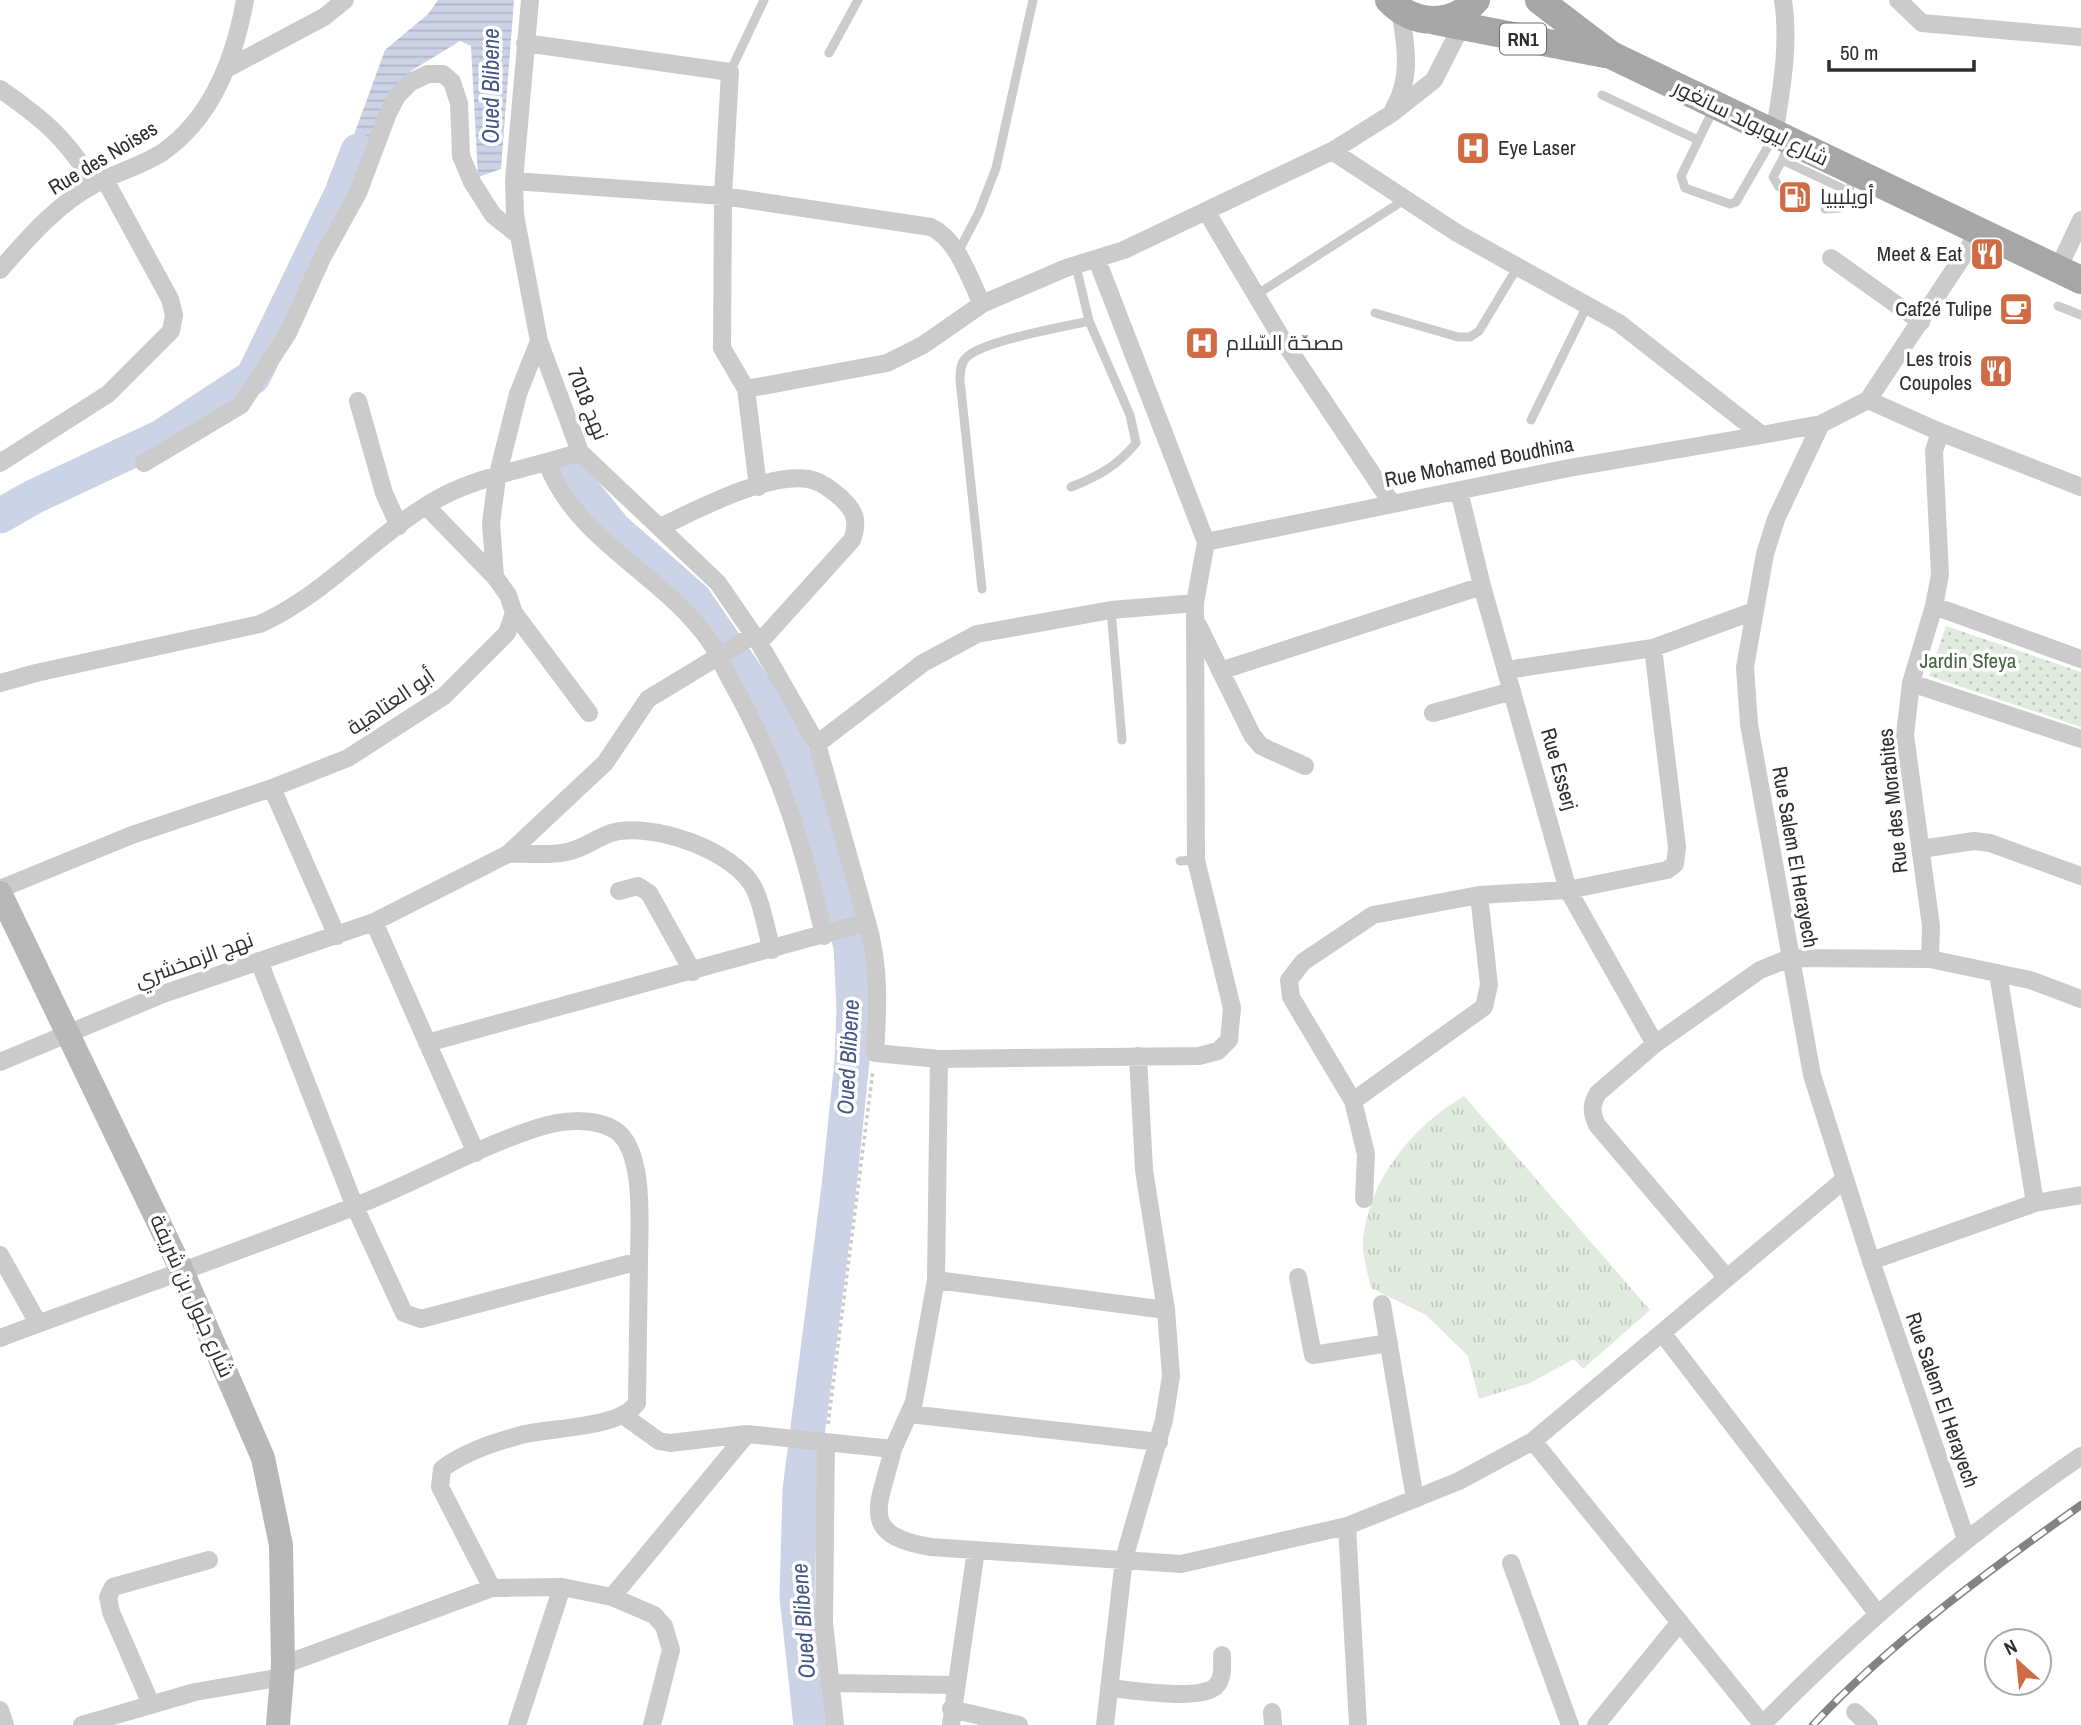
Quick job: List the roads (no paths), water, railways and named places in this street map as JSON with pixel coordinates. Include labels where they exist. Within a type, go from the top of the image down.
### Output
[{"type":"main road","name":"شارع ليوبولد سانغور","points":[[1539,0],[1611,55]]},
{"type":"main road","name":"RN1","points":[[1392,4],[1420,19],[1461,13]]},
{"type":"main road","name":"شارع ليوبولد سانغور","points":[[1461,13],[1611,55],[1714,106],[1782,146],[1853,182],[1979,232],[2069,275]]},
{"type":"main road","name":"شارع جلول بن شريفة","points":[[0,891],[182,1271],[249,1423],[271,1488],[281,1545],[283,1671],[278,1725]]},
{"type":"street","name":"Rue des Noises","points":[[0,270],[50,217],[100,182],[141,164],[180,137],[200,116],[228,68],[245,0]]},
{"type":"street","points":[[228,68],[324,17],[345,0]]},
{"type":"street","name":"نهج 7018","points":[[530,0],[514,181],[517,234],[540,341],[580,452],[718,583],[817,744],[864,923],[876,954],[878,1002],[875,1053],[939,1059]]},
{"type":"street","points":[[1782,146],[1786,17],[1783,0]]},
{"type":"street","points":[[1898,0],[1922,23],[2081,37]]},
{"type":"street","points":[[1391,114],[1404,92],[1406,66],[1392,4]]},
{"type":"street","points":[[746,389],[887,363],[923,345],[982,304],[1097,260],[1332,151],[1391,114],[1434,80],[1461,13]]},
{"type":"street","points":[[526,43],[730,72],[723,196],[722,348],[746,389],[758,487]]},
{"type":"street","points":[[144,463],[241,405],[288,332],[322,258],[358,193],[388,113],[397,96],[411,82],[428,74],[443,75],[452,82],[459,103],[461,156],[472,182],[493,215],[517,234]]},
{"type":"street","points":[[0,89],[50,125],[100,182],[170,299],[174,323],[166,338],[108,394],[0,463]]},
{"type":"street","points":[[1332,151],[1404,200],[1517,268],[1588,304],[1651,345],[1762,435]]},
{"type":"street","points":[[514,181],[723,196],[931,227],[944,233],[982,304]]},
{"type":"street","points":[[1206,211],[1334,419],[1391,502]]},
{"type":"street","points":[[2069,275],[2081,220]]},
{"type":"street","points":[[1821,424],[1868,400],[1979,232]]},
{"type":"street","points":[[1831,258],[1921,323]]},
{"type":"street","points":[[1097,260],[1206,542],[1195,612],[1188,860],[1232,1008],[1233,1026],[1229,1040],[1218,1051],[1199,1056],[939,1059],[936,1279],[909,1414],[893,1449],[878,1515],[880,1526],[887,1534],[911,1544],[1124,1559],[1158,1565],[1181,1564],[1347,1526],[1459,1481],[1533,1441],[1845,1179]]},
{"type":"street","points":[[495,577],[491,523],[497,478],[518,394],[540,341]]},
{"type":"street","points":[[1868,400],[2081,488]]},
{"type":"street","points":[[358,401],[384,492],[400,526]]},
{"type":"street","name":"Rue Mohamed Boudhina","points":[[1206,542],[1391,502],[1821,424]]},
{"type":"street","name":"Rue Salem El Herayech","points":[[1821,424],[1776,519],[1765,554],[1745,667],[1746,698],[1812,1075],[1871,1261],[1966,1539]]},
{"type":"street","name":"Rue des Morabites","points":[[1930,959],[1931,926],[1905,734],[1911,683],[1934,606],[1940,575],[1934,451],[1940,432]]},
{"type":"street","points":[[0,683],[260,624],[286,612],[315,593],[426,506],[445,495],[580,452]]},
{"type":"street","points":[[547,463],[554,482],[594,533],[666,593],[719,654],[760,733],[805,852],[830,934]]},
{"type":"street","points":[[476,1153],[374,922],[508,854],[605,763],[648,699],[719,654],[753,639],[852,540],[857,528],[854,510],[830,488],[809,480],[785,480],[758,487],[711,503],[660,527]]},
{"type":"street","name":"Rue Esserj","points":[[1459,491],[1482,586],[1568,890],[1654,1044]]},
{"type":"street","points":[[426,506],[495,577],[508,595],[514,613],[589,713]]},
{"type":"street","points":[[1220,671],[1482,586]]},
{"type":"street","points":[[1934,606],[2081,660]]},
{"type":"street","points":[[817,744],[923,663],[977,634],[1111,610],[1195,612]]},
{"type":"street","points":[[1507,670],[1653,648],[1754,611]]},
{"type":"street","points":[[1195,612],[1220,671],[1252,735],[1261,746],[1305,766]]},
{"type":"street","name":"أبو العتاهية","points":[[0,891],[132,835],[272,788],[348,758],[444,696],[507,633],[514,613]]},
{"type":"street","points":[[1364,1199],[1366,1154],[1353,1101],[1292,997],[1289,980],[1293,971],[1373,915],[1479,895],[1568,890],[1667,870],[1675,864],[1678,857],[1653,648]]},
{"type":"street","points":[[1911,683],[2081,739]]},
{"type":"street","points":[[1433,713],[1512,691]]},
{"type":"street","points":[[272,788],[337,936]]},
{"type":"street","points":[[508,854],[566,853],[625,831],[669,835],[696,844],[725,858],[754,887],[772,950]]},
{"type":"street","points":[[1921,849],[1974,841],[1990,843],[2081,876]]},
{"type":"street","points":[[620,891],[638,886],[649,893],[693,972]]},
{"type":"street","points":[[1353,1101],[1484,1007],[1489,985],[1479,895]]},
{"type":"street","name":"نهج الزمخشري","points":[[0,1062],[163,994],[374,922]]},
{"type":"street","points":[[427,1043],[864,923]]},
{"type":"street","points":[[1727,1278],[1597,1125],[1592,1104],[1598,1094],[1654,1044],[1760,970],[1790,958],[1930,959],[2030,980],[2081,999]]},
{"type":"street","points":[[259,961],[355,1207],[404,1313],[421,1319],[639,1261]]},
{"type":"street","points":[[1998,973],[2035,1203]]},
{"type":"street","points":[[1105,1725],[1124,1559],[1159,1442],[1171,1376],[1167,1310],[1144,1170],[1138,1056]]},
{"type":"street","points":[[0,1338],[355,1207],[538,1127],[581,1121],[615,1131],[629,1145],[636,1171],[639,1261],[637,1403],[624,1416],[521,1435],[458,1456],[442,1469],[440,1475],[443,1494],[492,1588]]},
{"type":"street","points":[[1871,1261],[2035,1203],[2081,1195]]},
{"type":"street","points":[[0,1255],[38,1323]]},
{"type":"street","points":[[1298,1277],[1313,1355],[1389,1343]]},
{"type":"street","points":[[936,1279],[1167,1310]]},
{"type":"street","points":[[1382,1304],[1415,1499]]},
{"type":"street","points":[[1663,1334],[1877,1613]]},
{"type":"street","points":[[909,1414],[1159,1442]]},
{"type":"street","points":[[624,1416],[659,1441],[670,1443],[747,1434],[893,1449]]},
{"type":"street","points":[[612,1597],[747,1434]]},
{"type":"street","points":[[1533,1441],[1762,1725],[1877,1613],[1966,1539],[2081,1456]]},
{"type":"street","points":[[821,1442],[824,1622],[835,1725]]},
{"type":"street","points":[[1347,1526],[1358,1725]]},
{"type":"street","points":[[976,1550],[951,1717],[1019,1725]]},
{"type":"street","points":[[151,1704],[111,1612],[108,1597],[113,1587],[209,1560]]},
{"type":"street","points":[[1511,1563],[1570,1725]]},
{"type":"street","points":[[517,1725],[562,1587]]},
{"type":"street","points":[[82,1725],[195,1692],[283,1671],[492,1588],[562,1587],[612,1597],[654,1615],[670,1638],[671,1650],[652,1725]]},
{"type":"street","points":[[1596,1725],[1680,1622]]},
{"type":"street","points":[[1109,1688],[1199,1692],[1214,1688],[1222,1676],[1222,1656]]},
{"type":"street","points":[[829,1683],[955,1685]]},
{"type":"street","points":[[0,1710],[5,1725]]},
{"type":"street","points":[[1855,1712],[1870,1725]]},
{"type":"lane","points":[[730,72],[764,0]]},
{"type":"lane","points":[[829,53],[858,0]]},
{"type":"lane","points":[[957,254],[979,212],[996,168],[1033,0]]},
{"type":"lane","points":[[1602,95],[1698,141]]},
{"type":"lane","points":[[1714,106],[1681,183],[1685,188],[1730,204],[1740,197],[1782,146]]},
{"type":"lane","points":[[1779,187],[1773,177],[1782,146]]},
{"type":"lane","points":[[1825,209],[1839,208],[1853,182]]},
{"type":"lane","points":[[1256,295],[1404,200]]},
{"type":"lane","points":[[1071,487],[1100,476],[1120,462],[1136,443],[1130,415],[1089,321],[1076,266]]},
{"type":"lane","points":[[1375,313],[1458,337],[1470,337],[1479,331],[1517,268]]},
{"type":"lane","points":[[1531,420],[1588,304]]},
{"type":"lane","points":[[2058,306],[2081,314]]},
{"type":"lane","points":[[982,589],[961,367],[965,358],[982,347],[1089,321]]},
{"type":"lane","points":[[1111,610],[1122,740]]},
{"type":"water","points":[[438,0],[514,0],[501,169],[478,177],[471,46],[460,41],[411,71],[384,105],[350,200],[333,192],[385,50],[428,14]]},
{"type":"waterway","points":[[0,516],[33,497],[163,436],[253,377],[341,195],[358,151]]},
{"type":"waterway","name":"Oued Blibene","points":[[571,476],[615,530],[694,599],[777,720],[800,772],[851,946],[854,1010],[852,1061],[839,1187],[800,1490],[797,1596],[811,1725]]},
{"type":"railway","points":[[1813,1725],[1874,1665],[1941,1609],[2081,1505]]},
{"type":"place","name":"Eye Laser","points":[[1473,148]]},
{"type":"place","name":"أويليبيا","points":[[1795,197]]},
{"type":"place","name":"Meet & Eat","points":[[1987,254]]},
{"type":"place","name":"Caf2é Tulipe","points":[[2016,309]]},
{"type":"place","name":"مصحّة السّلام","points":[[1202,343]]},
{"type":"place","name":"Les trois Coupoles","points":[[1996,371]]},
{"type":"park label","name":"Jardin Sfeya","points":[[1968,661]]}]
